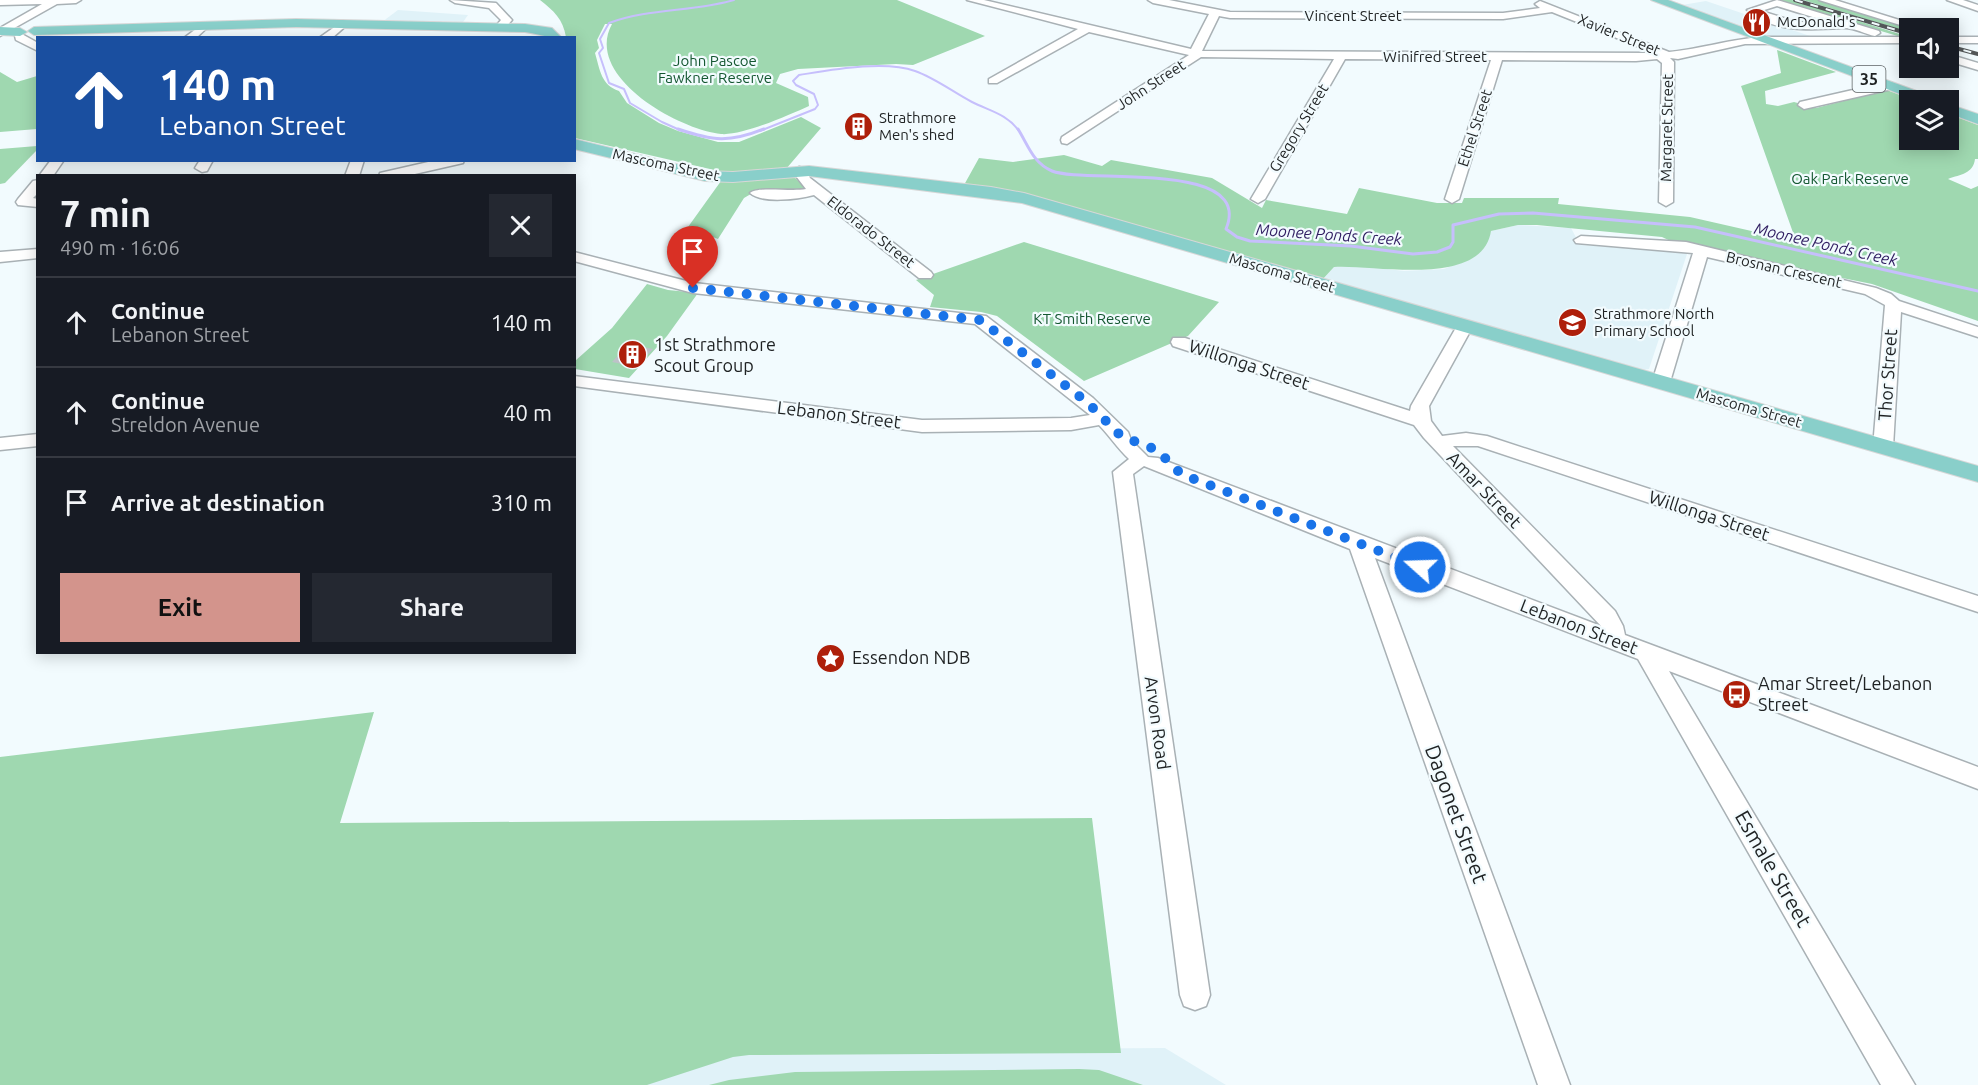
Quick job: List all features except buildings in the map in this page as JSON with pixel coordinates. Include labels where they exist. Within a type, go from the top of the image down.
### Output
[{"type":"main road","name":"35","points":[[1657,0],[1899,90]]},
{"type":"main road","points":[[15,33],[51,30],[343,24],[538,29],[552,33],[554,36]]},
{"type":"main road","points":[[1959,112],[1978,119]]},
{"type":"main road","name":"Mascoma Street","points":[[576,144],[705,176],[733,177],[800,171],[1024,198],[1978,474]]},
{"type":"street","points":[[0,2],[76,0]]},
{"type":"street","points":[[455,0],[494,6],[507,20],[500,27]]},
{"type":"street","name":"Winifred Street","points":[[972,0],[1167,48],[1195,54],[1235,57],[1636,58],[1666,57],[1746,41],[1899,41]]},
{"type":"street","name":"Vincent Street","points":[[1153,0],[1215,14],[1503,16],[1553,9]]},
{"type":"street","name":"Xavier Street","points":[[1531,0],[1666,57]]},
{"type":"street","points":[[1824,0],[1899,22]]},
{"type":"street","points":[[1952,0],[1978,8]]},
{"type":"street","points":[[36,47],[15,33],[54,1]]},
{"type":"street","points":[[1845,24],[1795,25],[1752,10],[1773,3],[1780,4],[1899,39]]},
{"type":"street","points":[[1965,4],[1978,4]]},
{"type":"street","name":"John Street","points":[[1067,140],[1195,54],[1215,14]]},
{"type":"street","points":[[327,36],[343,24]]},
{"type":"street","points":[[192,36],[204,26]]},
{"type":"street","points":[[993,81],[1087,29]]},
{"type":"street","points":[[1959,39],[1978,40]]},
{"type":"street","points":[[1810,57],[1798,48],[1798,45],[1824,40]]},
{"type":"street","name":"Gregory Street","points":[[1258,199],[1341,57]]},
{"type":"street","name":"Margaret Street","points":[[1666,57],[1668,62],[1666,202]]},
{"type":"street","name":"Ethel Street","points":[[1452,199],[1497,58]]},
{"type":"street","points":[[1959,61],[1978,67]]},
{"type":"street","points":[[1804,105],[1888,86]]},
{"type":"street","points":[[47,174],[56,162]]},
{"type":"street","points":[[394,174],[449,162]]},
{"type":"street","name":"Eldorado Street","points":[[800,171],[802,178],[925,274]]},
{"type":"street","name":"Eldorado Street","points":[[757,193],[793,196],[817,190]]},
{"type":"street","name":"Brosnan Crescent","points":[[1581,240],[1686,247],[1870,291],[1885,297],[1893,304],[1978,332]]},
{"type":"street","points":[[1661,382],[1701,251]]},
{"type":"street","points":[[0,256],[36,253]]},
{"type":"street","points":[[576,256],[693,288],[980,320],[1087,402],[1111,426],[1122,442],[1146,456]]},
{"type":"street","name":"Thor Street","points":[[1884,447],[1893,304]]},
{"type":"street","points":[[1421,421],[1418,412],[1420,406],[1466,326]]},
{"type":"street","name":"Willonga Street","points":[[1179,342],[1421,421]]},
{"type":"street","name":"Lebanon Street","points":[[576,381],[922,426],[1071,424],[1111,426]]},
{"type":"street","name":"Amar Street","points":[[1421,421],[1438,442],[1607,617],[1612,626],[1614,641]]},
{"type":"street","points":[[0,444],[36,440]]},
{"type":"street","name":"Willonga Street","points":[[1438,442],[1480,440],[1978,604]]},
{"type":"street","name":"Lebanon Street","points":[[1146,456],[1181,474],[1359,544],[1978,778]]},
{"type":"street","name":"Arvon Road","points":[[1146,456],[1123,472],[1195,995]]},
{"type":"street","name":"Dagonet Street","points":[[1359,544],[1554,1085]]},
{"type":"street","name":"Esmale Street","points":[[1647,654],[1899,1085]]},
{"type":"shaded area","points":[[1792,0],[1803,0],[1899,29],[1899,32]]},
{"type":"shaded area","points":[[1706,1],[1813,37],[1767,37],[1682,5]]},
{"type":"shaded area","points":[[398,10],[468,15],[463,22],[442,21],[439,24],[382,22]]},
{"type":"shaded area","name":"Strathmore North Primary School","points":[[1518,225],[1571,228],[1580,245],[1687,254],[1649,369],[1643,370],[1324,278],[1334,267],[1353,265],[1404,271],[1444,269],[1473,257],[1483,249],[1491,231]]},
{"type":"shaded area","points":[[1165,1048],[1226,1085],[639,1085],[746,1051]]},
{"type":"green space","name":"John Pascoe Fawkner Reserve","points":[[540,0],[897,0],[985,36],[913,65],[798,69],[780,74],[776,83],[808,97],[809,106],[741,132],[721,134],[683,123],[640,97],[623,81],[611,63],[607,44],[612,24],[605,24],[597,40],[599,48],[595,53],[602,76],[608,85],[619,91],[627,103],[659,123],[718,142],[739,142],[801,117],[821,128],[786,169],[723,172],[576,138],[576,36],[566,36],[563,25],[550,8]]},
{"type":"green space","points":[[1777,0],[1792,0],[1899,34],[1899,36]]},
{"type":"green space","points":[[1803,0],[1820,0],[1899,23],[1899,29]]},
{"type":"green space","name":"Oak Park Reserve","points":[[1777,50],[1836,72],[1765,91],[1766,104],[1778,106],[1794,102],[1816,108],[1887,90],[1899,95],[1899,150],[1959,150],[1959,118],[1978,125],[1978,159],[1975,159],[1969,171],[1948,179],[1971,189],[1978,186],[1978,321],[1872,284],[1679,245],[1662,237],[1537,225],[1518,225],[1491,231],[1483,249],[1468,261],[1447,267],[1398,270],[1334,267],[1322,280],[1027,194],[964,185],[979,158],[1013,162],[1064,155],[1102,166],[1111,160],[1212,178],[1262,208],[1266,200],[1347,214],[1359,188],[1437,203],[1462,203],[1464,198],[1559,198],[1558,204],[1690,217],[1796,241],[1741,86],[1781,73]]},
{"type":"green space","points":[[0,72],[17,82],[36,76],[36,129],[0,132]]},
{"type":"green space","points":[[36,146],[36,151],[5,183],[0,184],[0,149]]},
{"type":"green space","points":[[786,175],[794,177],[807,189],[756,191],[744,198],[718,239],[688,227],[721,181]]},
{"type":"green space","name":"KT Smith Reserve","points":[[1024,242],[1219,302],[1188,336],[1084,381],[997,316],[981,312],[930,307],[934,295],[916,280]]},
{"type":"green space","points":[[647,284],[668,290],[698,293],[667,336],[629,378],[576,369],[576,360],[612,328]]},
{"type":"green space","points":[[374,712],[340,823],[1092,818],[1121,1053],[749,1055],[733,1057],[647,1085],[0,1085],[0,757]]},
{"type":"green space","points":[[1099,1070],[1143,1085],[709,1085],[729,1080],[795,1072]]},
{"type":"waterway","name":"Moonee Ponds Creek","points":[[682,131],[630,103],[624,89],[609,83],[599,53],[603,48],[600,39],[609,23],[624,18],[703,7],[734,0]]},
{"type":"waterway","name":"Moonee Ponds Creek","points":[[760,131],[815,109],[818,105],[814,94],[796,85],[793,81],[799,75],[873,66],[902,68],[922,74],[1004,117],[1019,131]]},
{"type":"waterway","name":"Moonee Ponds Creek","points":[[678,129],[721,139],[741,137],[764,129]]},
{"type":"waterway","name":"Moonee Ponds Creek","points":[[1018,129],[1040,163],[1052,171],[1162,179],[1192,183],[1216,192],[1228,207],[1226,229],[1237,237],[1250,241],[1351,246],[1413,254],[1437,252],[1450,247],[1453,242],[1453,225],[1499,214],[1533,213],[1695,227],[1978,291]]},
{"type":"railway","points":[[1795,0],[1899,31]]},
{"type":"railway","points":[[1959,49],[1978,54]]},
{"type":"place","name":"McDonald's","points":[[1756,22]]},
{"type":"place","name":"Strathmore Men's shed","points":[[858,127]]},
{"type":"place","name":"Strathmore North Primary School","points":[[1573,323]]},
{"type":"place","name":"1st Strathmore Scout Group","points":[[633,355]]},
{"type":"place","name":"Essendon NDB","points":[[831,658]]},
{"type":"place","name":"Amar Street/Lebanon Street","points":[[1737,694]]},
{"type":"route","points":[[693,288],[971,318],[986,322],[1087,402],[1121,436],[1157,450],[1181,474],[1420,567]]}]
